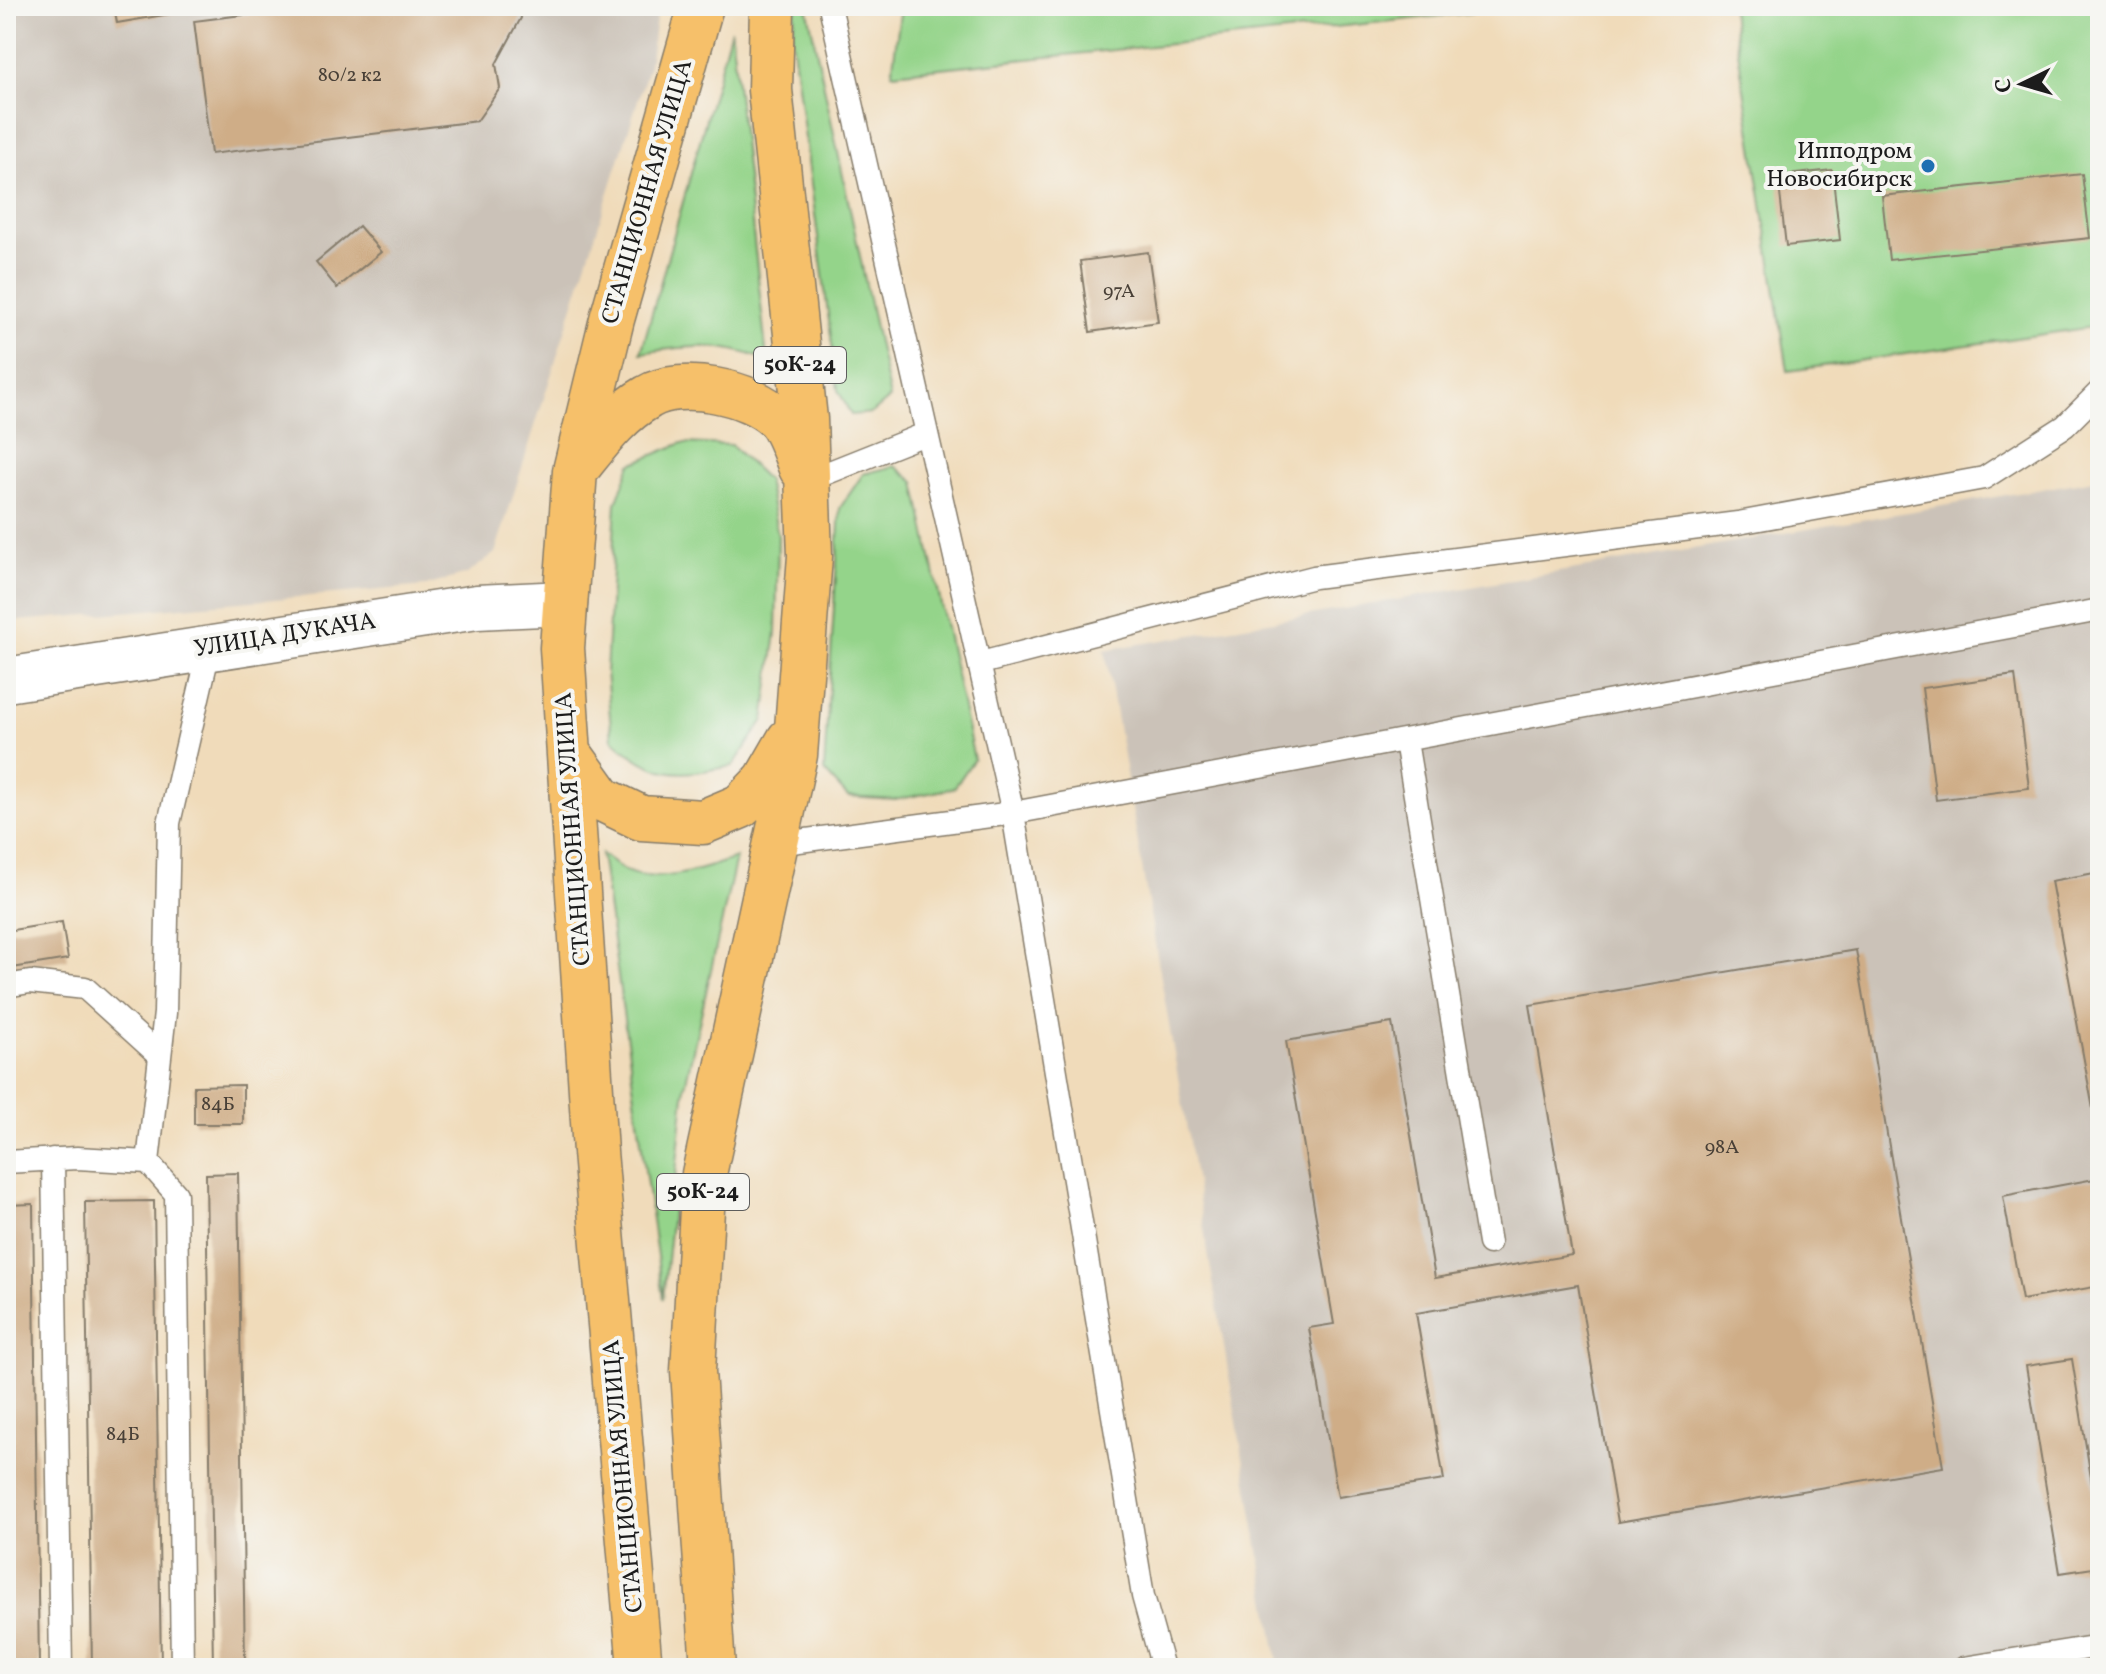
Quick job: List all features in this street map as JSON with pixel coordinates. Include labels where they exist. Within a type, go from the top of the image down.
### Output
[{"type":"main road","name":"СТАНЦИОННАЯ УЛИЦА","points":[[640,1668],[595,1152],[562,648],[575,471],[612,319],[701,6]]},
{"type":"main road","name":"50К-24","points":[[713,1668],[693,1371],[704,1174],[795,755],[810,556],[805,419],[770,90],[772,6]]},
{"type":"main road","points":[[575,471],[615,421],[652,394],[702,388],[751,398],[779,419],[807,481]]},
{"type":"main road","points":[[569,753],[602,799],[641,818],[703,822],[741,806],[766,780],[797,725]]},
{"type":"street","name":"УЛИЦА ДУКАЧА","points":[[6,680],[477,607],[565,603]]},
{"type":"lane","points":[[830,6],[1013,813],[1143,1596],[1163,1668]]},
{"type":"lane","points":[[981,663],[1314,577],[1738,523],[1984,478],[2065,426],[2100,391]]},
{"type":"lane","points":[[807,481],[925,434]]},
{"type":"lane","points":[[776,844],[1013,813],[2100,610]]},
{"type":"lane","points":[[148,1162],[165,1013],[169,823],[210,646]]},
{"type":"lane","points":[[1406,741],[1489,1243]]},
{"type":"lane","points":[[6,986],[30,982],[85,988],[160,1056]]},
{"type":"lane","points":[[53,1159],[61,1668]]},
{"type":"lane","points":[[6,1162],[53,1159],[148,1162],[176,1194],[182,1668]]},
{"type":"lane","points":[[1964,1668],[2100,1646]]},
{"type":"shaded area","points":[[6,6],[658,6],[649,65],[495,553],[467,574],[426,586],[6,622]]},
{"type":"shaded area","points":[[2100,479],[2100,1668],[1279,1668],[1105,650]]},
{"type":"green space","points":[[796,6],[807,6],[890,398],[872,413],[851,415],[838,390],[792,39]]},
{"type":"green space","points":[[901,6],[1537,6],[892,73]]},
{"type":"green space","name":"Ипподром Новосибирск","points":[[1731,6],[2100,6],[2100,326],[1788,371]]},
{"type":"green space","points":[[731,29],[767,360],[734,350],[705,347],[641,353]]},
{"type":"green space","points":[[682,443],[731,445],[767,480],[778,536],[776,633],[764,720],[733,766],[682,773],[668,772],[642,762],[612,739],[606,672],[616,503],[631,464]]},
{"type":"green space","points":[[895,466],[915,482],[974,759],[954,788],[895,800],[848,797],[824,771],[840,508],[863,474]]},
{"type":"green space","points":[[601,854],[625,871],[654,877],[683,874],[736,858],[685,1086],[663,1299]]},
{"type":"building","points":[[114,6],[192,6],[193,10],[117,23]]},
{"type":"building","points":[[314,6],[519,6],[521,18],[496,64],[500,88],[477,121],[211,154],[194,21]]},
{"type":"building","points":[[1832,170],[1840,240],[1786,246],[1778,176]]},
{"type":"building","points":[[2082,174],[2090,238],[1889,260],[1882,196]]},
{"type":"building","points":[[359,226],[381,252],[337,288],[316,262]]},
{"type":"building","points":[[1148,252],[1158,322],[1090,332],[1080,261]]},
{"type":"building","points":[[2015,675],[2029,788],[1936,800],[1922,688]]},
{"type":"building","points":[[2100,872],[2100,1136],[2098,1136],[2051,881]]},
{"type":"building","points":[[62,922],[68,959],[6,969],[6,931]]},
{"type":"building","points":[[1856,950],[1943,1467],[1618,1522],[1578,1285],[1416,1313],[1444,1480],[1338,1497],[1309,1328],[1334,1324],[1286,1041],[1392,1023],[1435,1278],[1572,1255],[1530,1005]]},
{"type":"building","points":[[243,1085],[243,1124],[194,1124],[194,1086]]},
{"type":"building","points":[[238,1173],[245,1668],[213,1668],[206,1174]]},
{"type":"building","points":[[2100,1178],[2100,1286],[2022,1300],[2003,1196]]},
{"type":"building","points":[[154,1201],[161,1668],[92,1668],[85,1202]]},
{"type":"building","points":[[33,1204],[39,1668],[6,1668],[6,1205]]},
{"type":"building","points":[[2072,1359],[2100,1534],[2100,1567],[2060,1573],[2026,1366]]},
{"type":"place","name":"Ипподром Новосибирск","points":[[1928,166]]}]
